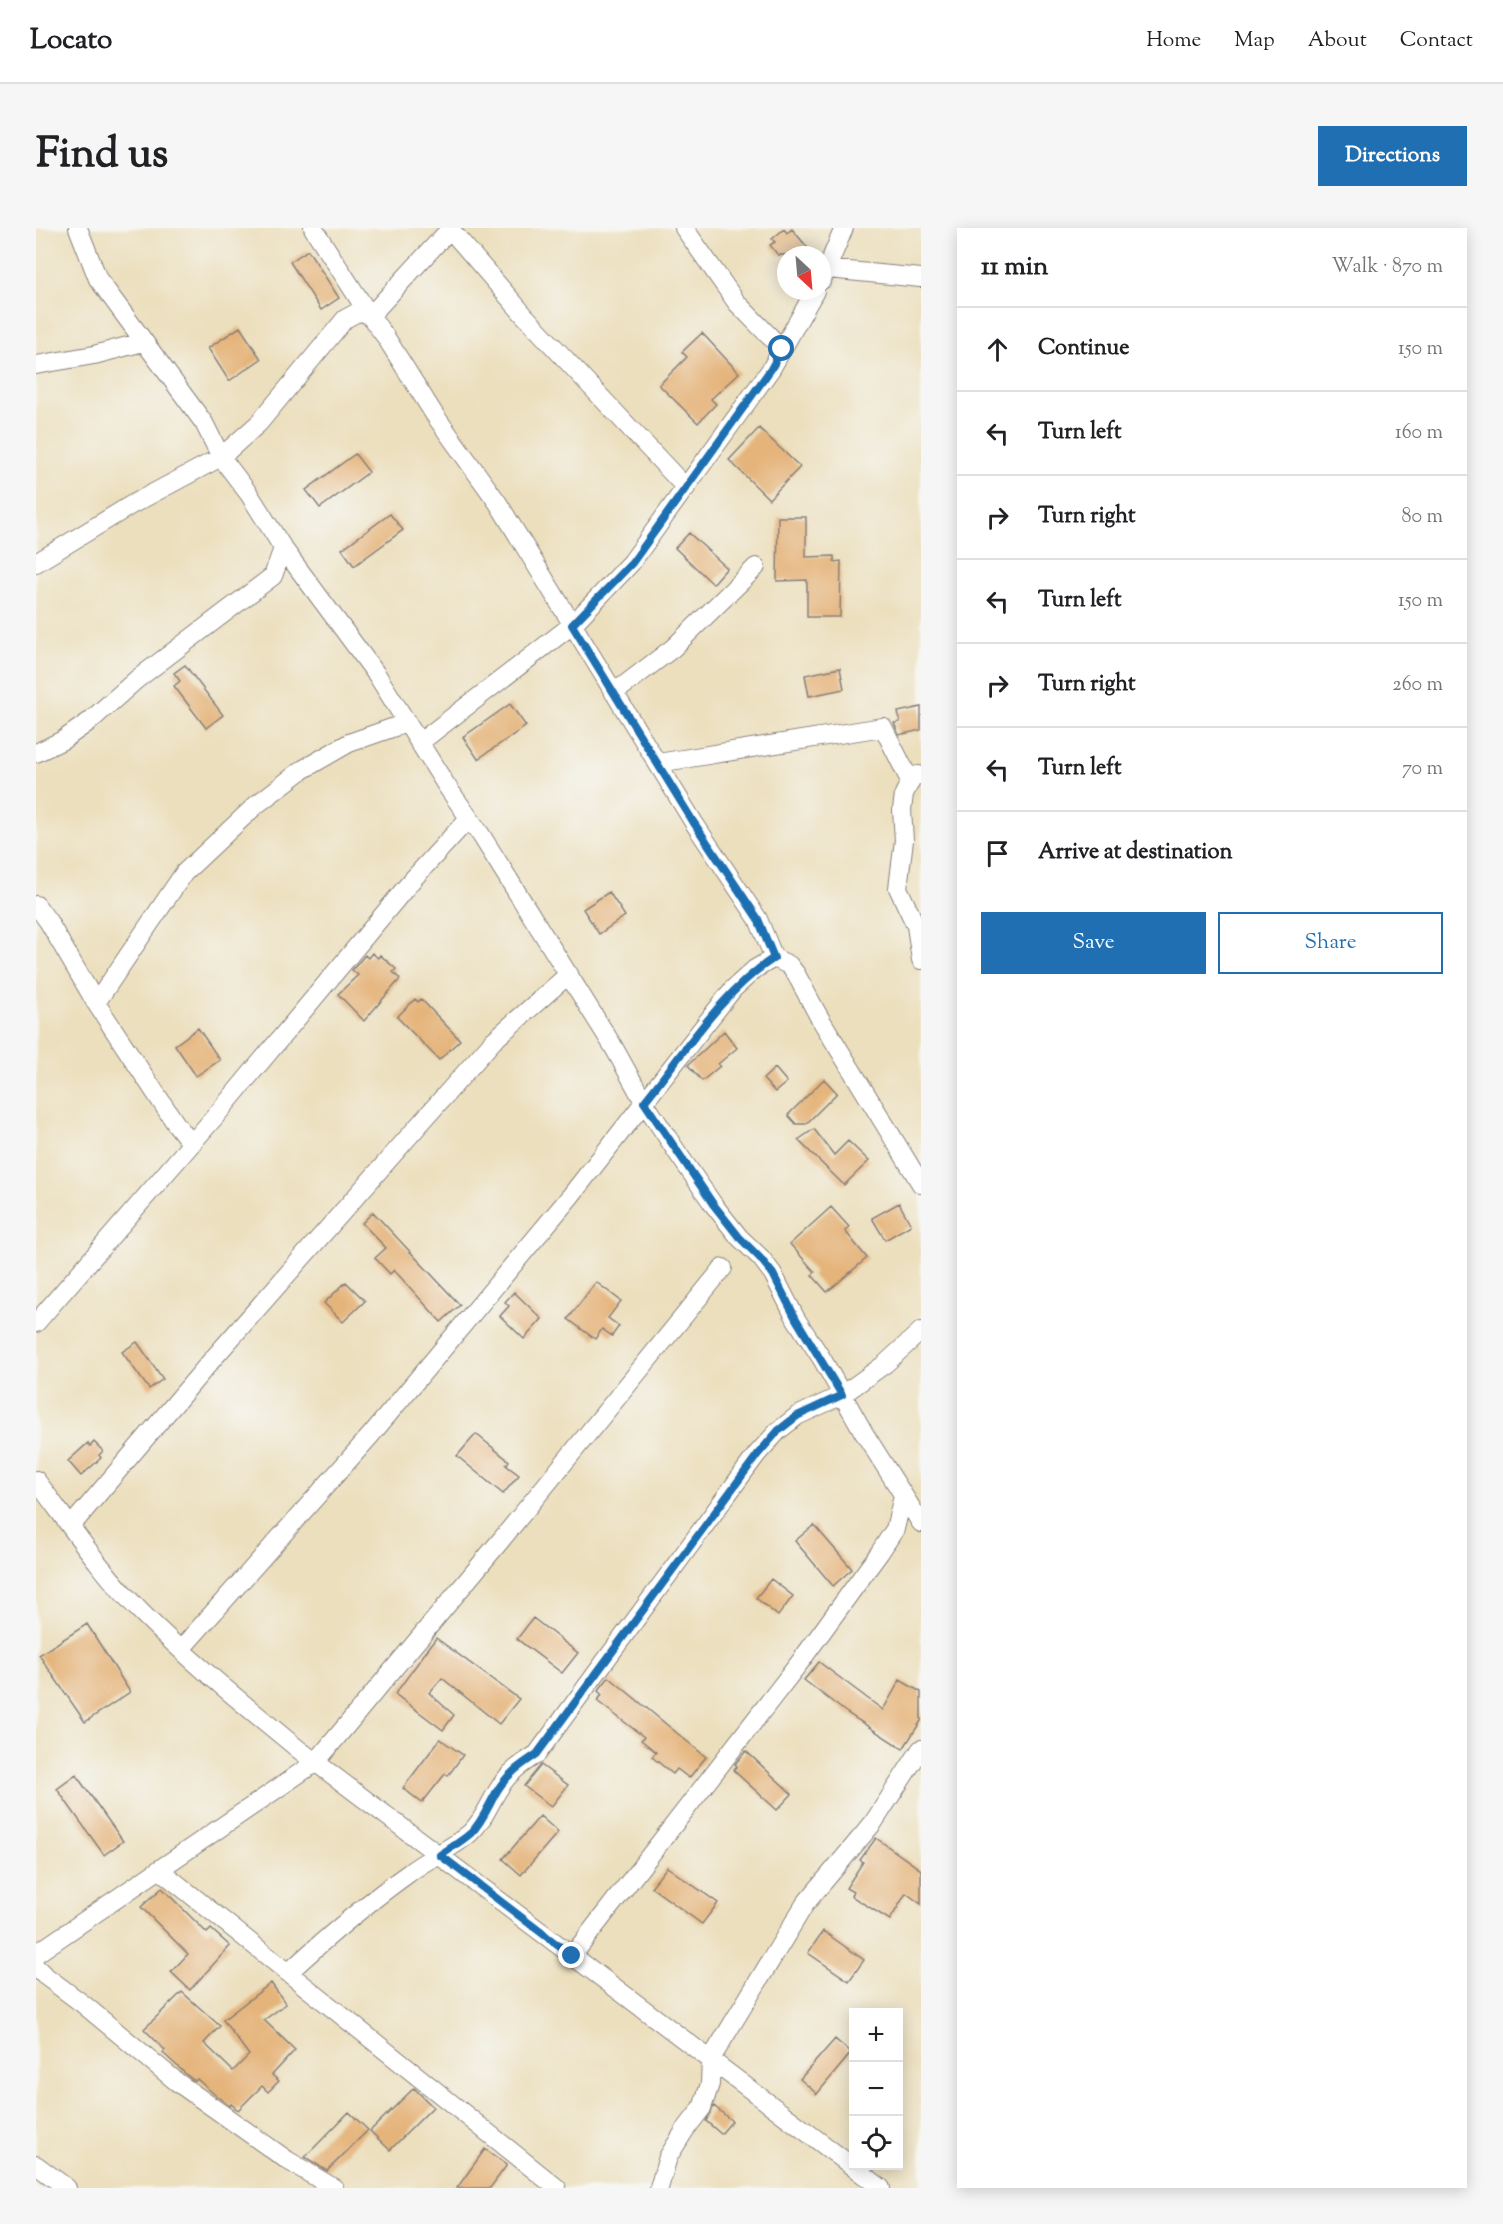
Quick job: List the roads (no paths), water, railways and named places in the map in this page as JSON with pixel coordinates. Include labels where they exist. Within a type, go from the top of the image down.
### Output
[{"type":"street","points":[[78,228],[98,279],[204,423],[221,457],[249,494],[283,548],[376,675],[569,974],[644,1102],[713,1204],[773,1274],[796,1319],[921,1524]]},
{"type":"street","points":[[313,228],[434,414],[498,503],[614,693],[758,919],[774,958],[789,965],[796,974],[921,1184]]},
{"type":"street","points":[[684,228],[738,303],[782,349]]},
{"type":"street","points":[[831,259],[844,228]]},
{"type":"street","points":[[370,316],[449,229],[524,315],[686,488]]},
{"type":"street","points":[[831,274],[921,278]]},
{"type":"street","points":[[419,743],[572,625],[632,563],[771,369],[810,300]]},
{"type":"street","points":[[36,563],[131,505],[221,457],[259,423],[345,319],[356,312],[363,312],[370,316]]},
{"type":"street","points":[[36,365],[94,355],[143,342]]},
{"type":"street","points":[[36,753],[63,740],[90,721],[136,680],[273,576],[283,548]]},
{"type":"street","points":[[614,693],[673,648],[756,567]]},
{"type":"street","points":[[273,576],[303,574]]},
{"type":"street","points":[[96,1003],[184,873],[256,805],[302,770],[349,743],[406,723]]},
{"type":"street","points":[[658,763],[883,728],[916,778],[904,794],[902,810],[904,840],[898,888],[916,926],[921,960]]},
{"type":"street","points":[[36,1323],[413,879],[469,818]]},
{"type":"street","points":[[36,905],[42,928],[191,1143]]},
{"type":"street","points":[[181,1649],[370,1436],[569,1198],[734,989],[755,969],[774,958]]},
{"type":"street","points":[[71,1526],[211,1361],[493,1041],[569,974]]},
{"type":"street","points":[[36,1954],[316,1762],[723,1268]]},
{"type":"street","points":[[290,1972],[330,1935],[410,1872],[440,1855],[471,1833],[501,1785],[517,1767],[537,1754],[758,1454],[778,1431],[797,1416],[842,1395],[885,1364],[921,1331]]},
{"type":"street","points":[[36,1480],[141,1612],[220,1684],[316,1762],[881,2188]]},
{"type":"street","points":[[572,1956],[800,1662],[880,1552],[895,1529],[903,1496]]},
{"type":"street","points":[[659,2188],[668,2157],[702,2108],[710,2084],[711,2059],[805,1904],[873,1823],[921,1749]]},
{"type":"street","points":[[160,1870],[557,2188]]},
{"type":"street","points":[[36,1966],[44,1975],[83,2004],[177,2082],[287,2160],[334,2188]]},
{"type":"street","points":[[36,2164],[67,2188]]}]
